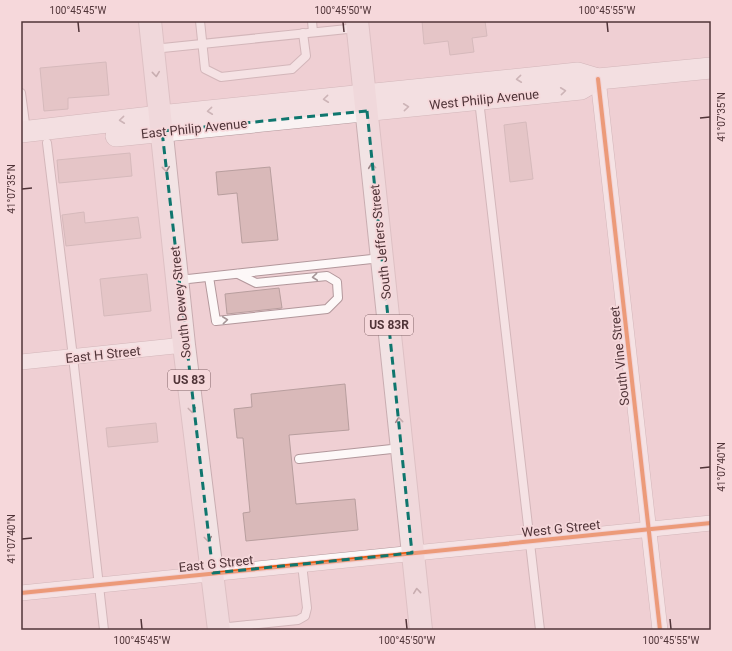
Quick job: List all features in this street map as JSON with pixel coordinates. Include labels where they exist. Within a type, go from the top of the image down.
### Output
[{"type":"highway","name":"South Dewey Street","points":[[150,21],[184,345],[219,629]]},
{"type":"highway","name":"South Jeffers Street","points":[[357,24],[421,630]]},
{"type":"main road","name":"West Philip Avenue","points":[[366,103],[578,73],[598,79],[711,68]]},
{"type":"main road","name":"West Philip Avenue","points":[[366,103],[479,100],[581,89],[598,79]]},
{"type":"main road","name":"East Philip Avenue","points":[[23,136],[366,103]]},
{"type":"main road","name":"East Philip Avenue","points":[[23,136],[47,143],[161,123]]},
{"type":"street","name":"South Vine Street","points":[[598,79],[660,630]]},
{"type":"street","name":"East H Street","points":[[21,362],[184,345]]},
{"type":"street","name":"West G Street","points":[[412,553],[711,523]]},
{"type":"street","name":"East G Street","points":[[21,593],[412,553]]},
{"type":"lane","points":[[200,21],[206,69],[221,77],[292,69],[306,56],[303,33]]},
{"type":"lane","points":[[312,21],[313,32]]},
{"type":"lane","points":[[153,49],[313,32],[357,24]]},
{"type":"lane","points":[[21,93],[23,136]]},
{"type":"lane","points":[[479,100],[540,630]]},
{"type":"lane","points":[[47,143],[104,630]]},
{"type":"lane","points":[[178,280],[381,258]]},
{"type":"lane","points":[[210,277],[216,320],[327,309],[338,298],[337,282],[327,276],[256,283],[238,274]]},
{"type":"lane","points":[[299,459],[402,448]]},
{"type":"lane","points":[[219,629],[248,628],[298,620],[305,616],[307,608],[302,564]]},
{"type":"highlighted area","points":[[367,111],[412,553],[213,573],[162,131]]},
{"type":"building","points":[[422,21],[485,21],[487,36],[472,38],[474,52],[450,55],[448,41],[424,44]]},
{"type":"building","points":[[106,62],[109,95],[68,98],[68,109],[44,111],[40,68]]},
{"type":"building","points":[[526,122],[533,179],[510,182],[504,125]]},
{"type":"building","points":[[130,153],[132,176],[59,183],[57,160]]},
{"type":"building","points":[[270,167],[278,240],[242,243],[237,193],[218,195],[216,172]]},
{"type":"building","points":[[84,212],[85,223],[138,217],[141,238],[66,246],[62,215]]},
{"type":"building","points":[[147,274],[151,311],[104,316],[100,279]]},
{"type":"building","points":[[279,288],[282,308],[227,314],[225,294]]},
{"type":"building","points":[[345,384],[349,430],[289,435],[296,504],[355,499],[358,530],[246,541],[243,513],[250,512],[243,438],[237,438],[234,409],[252,407],[251,394]]},
{"type":"building","points":[[156,423],[158,442],[108,447],[106,428]]},
{"type":"cycle path","points":[[598,79],[660,630]]},
{"type":"cycle path","points":[[21,593],[711,523]]}]
